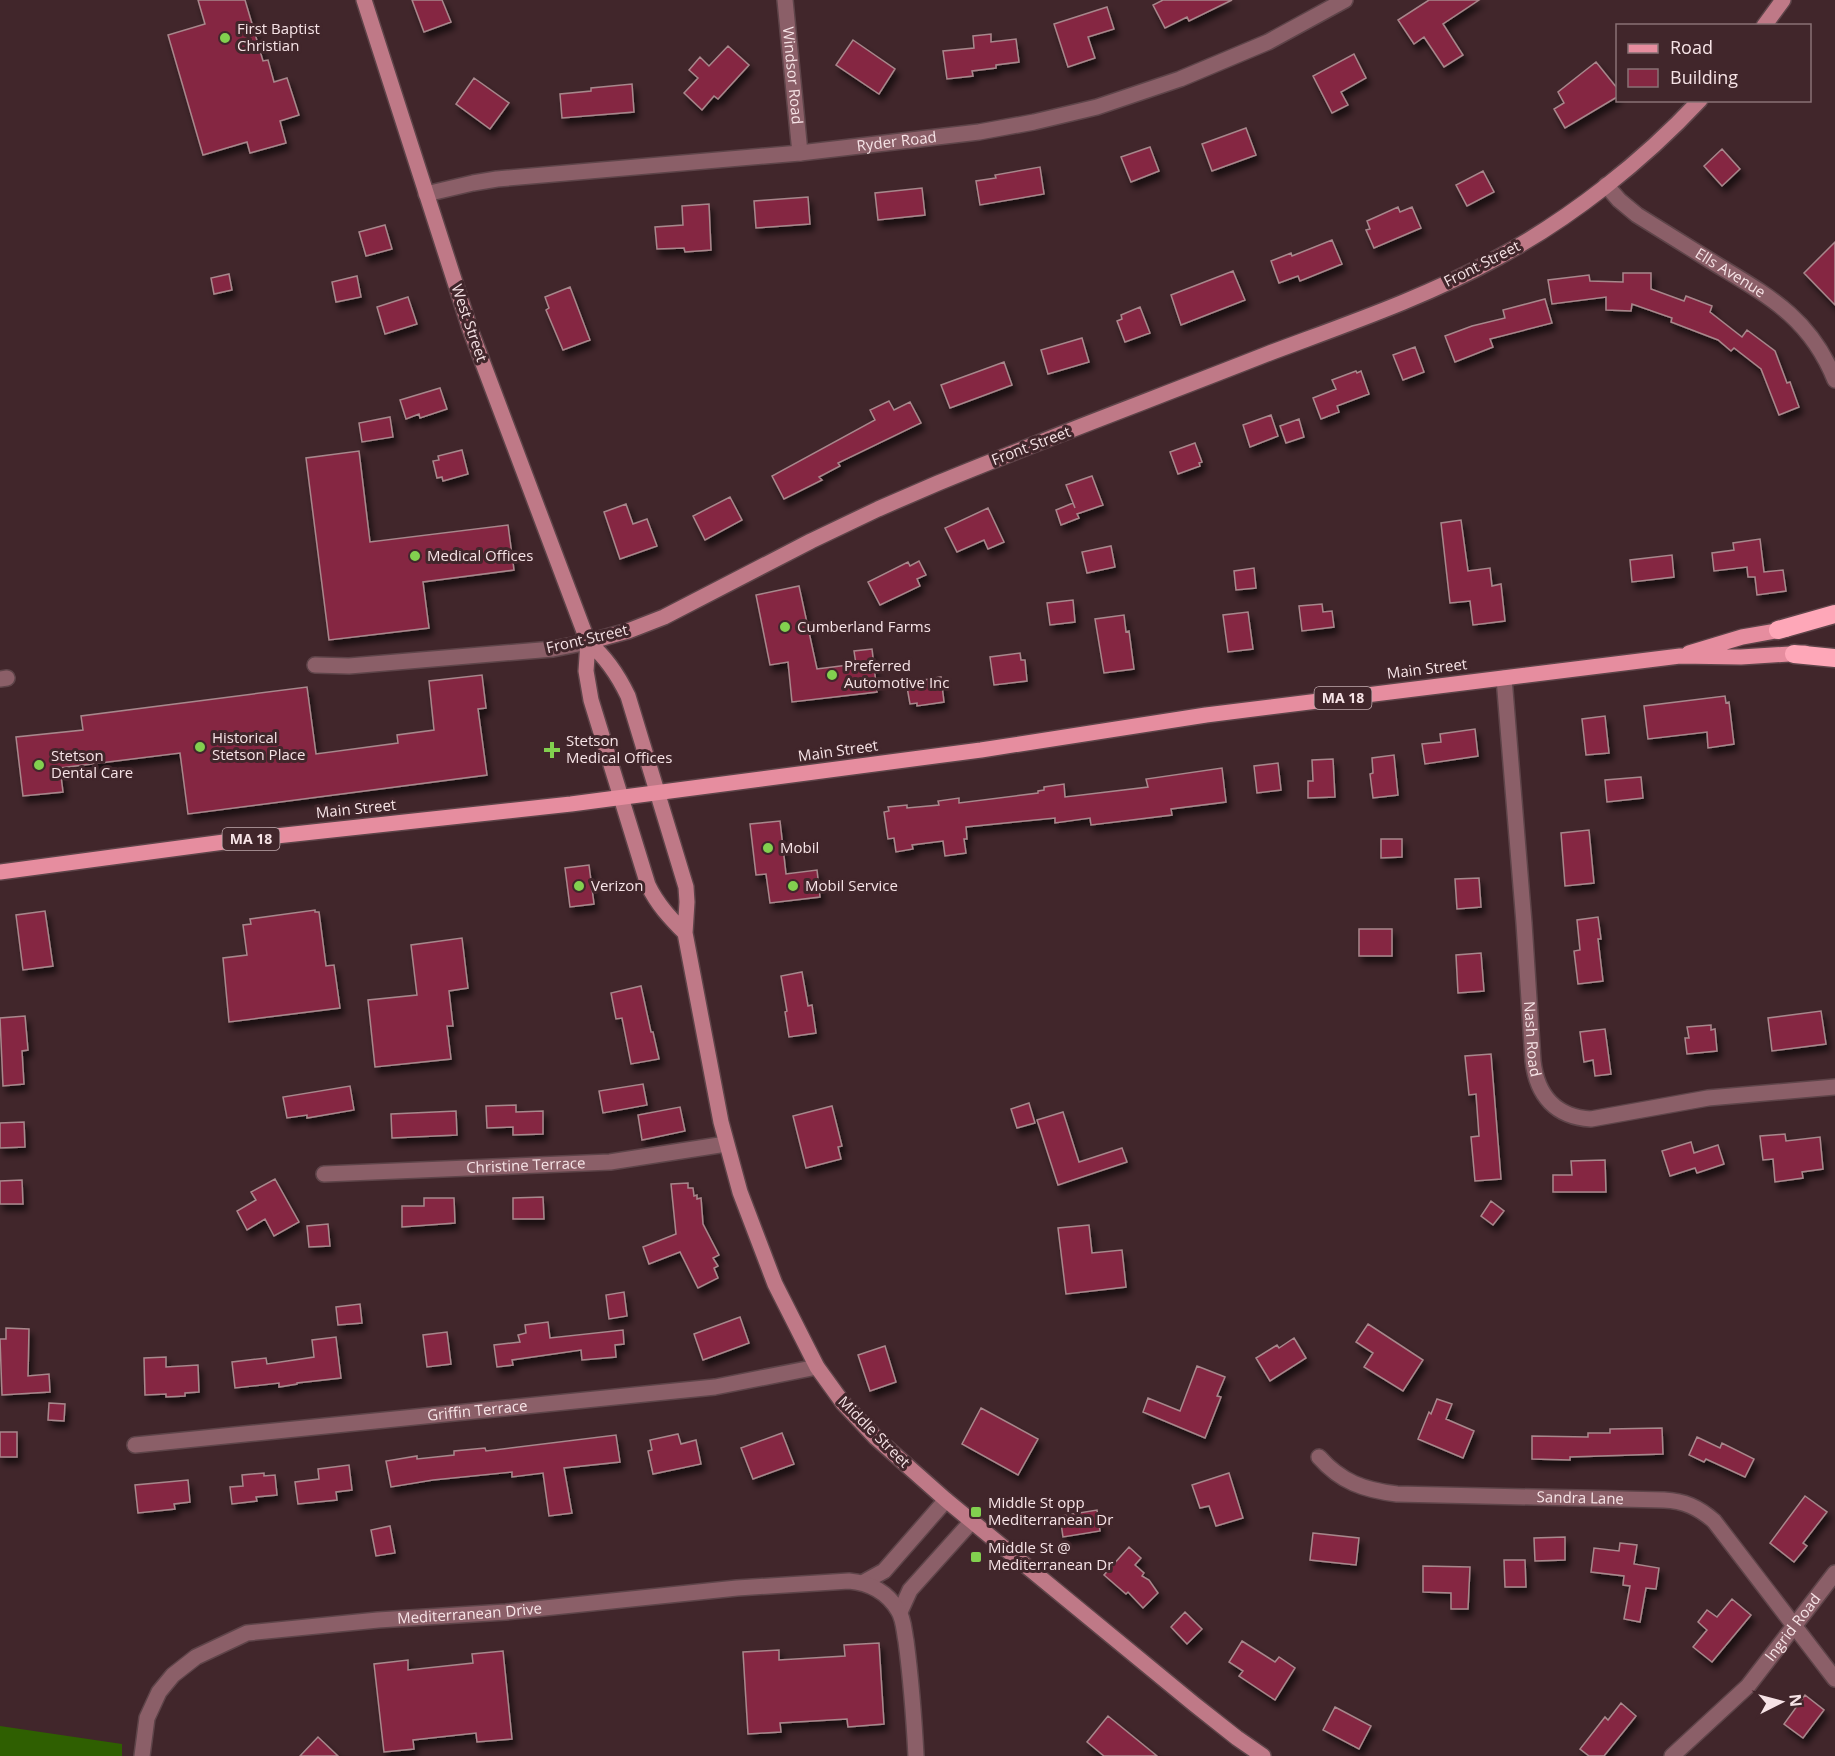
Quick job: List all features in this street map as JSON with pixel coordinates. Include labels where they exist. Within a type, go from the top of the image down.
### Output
[{"type":"highway","points":[[1778,630],[1835,614]]},
{"type":"highway","points":[[1794,654],[1835,658]]},
{"type":"main road","name":"West Street","points":[[364,0],[470,328],[588,642]]},
{"type":"main road","points":[[1765,24],[1783,0]]},
{"type":"main road","name":"Front Street","points":[[588,642],[628,631],[664,617],[811,541],[938,483],[1374,313],[1447,282],[1520,245],[1565,215],[1606,185],[1656,143],[1698,102]]},
{"type":"main road","name":"Main Street","points":[[1680,656],[1723,642],[1778,630],[1835,622]]},
{"type":"main road","points":[[588,642],[586,671],[591,700],[654,897],[685,933]]},
{"type":"main road","name":"Middle Street","points":[[588,642],[607,660],[628,696],[686,887],[685,933],[726,1144],[740,1192],[775,1284],[817,1367],[843,1403],[876,1438],[946,1500],[1220,1724],[1263,1756]]},
{"type":"main road","name":"Main Street","points":[[0,872],[239,840],[621,797],[981,750],[1206,715],[1680,656],[1741,657],[1835,649]]},
{"type":"street","name":"Windsor Road","points":[[785,0],[800,153]]},
{"type":"street","name":"Ryder Road","points":[[426,194],[497,179],[800,153],[979,132],[1034,122],[1098,107],[1180,79],[1268,42],[1345,0]]},
{"type":"street","name":"Ells Avenue","points":[[1606,185],[1637,215],[1780,305],[1812,337],[1822,351],[1835,380]]},
{"type":"street","name":"Front Street","points":[[315,665],[349,666],[449,658],[553,649],[588,642]]},
{"type":"street","name":"Nash Road","points":[[1504,678],[1534,1073],[1543,1095],[1567,1115],[1591,1119],[1708,1098],[1835,1087]]},
{"type":"street","name":"Christine Terrace","points":[[324,1174],[610,1162],[726,1144]]},
{"type":"street","name":"Griffin Terrace","points":[[135,1446],[715,1387],[817,1367]]},
{"type":"street","name":"Sandra Lane","points":[[1319,1456],[1330,1469],[1341,1477],[1358,1486],[1388,1493],[1664,1500],[1697,1507],[1714,1521],[1835,1679]]},
{"type":"street","points":[[864,1582],[884,1571],[946,1500]]},
{"type":"street","points":[[900,1612],[910,1590],[972,1521]]},
{"type":"street","name":"Ingrid Road","points":[[1672,1756],[1748,1686],[1835,1573]]},
{"type":"street","points":[[864,1582],[884,1593],[900,1612],[909,1665],[916,1756]]},
{"type":"street","name":"Mediterranean Drive","points":[[142,1756],[147,1718],[159,1692],[173,1675],[196,1657],[247,1633],[378,1620],[506,1612],[737,1588],[864,1582]]},
{"type":"green space","points":[[0,1726],[122,1744],[122,1756],[0,1756]]},
{"type":"building","points":[[198,0],[245,0],[263,61],[268,60],[274,82],[287,78],[299,115],[280,121],[286,143],[250,153],[247,142],[203,155],[168,35],[205,24]]},
{"type":"building","points":[[412,0],[442,0],[451,22],[424,32]]},
{"type":"building","points":[[1163,0],[1232,0],[1189,21],[1187,17],[1165,28],[1153,5]]},
{"type":"building","points":[[1429,0],[1479,0],[1443,24],[1463,55],[1444,67],[1424,37],[1414,44],[1398,20]]},
{"type":"building","points":[[1107,7],[1114,29],[1088,37],[1095,58],[1068,67],[1054,24]]},
{"type":"building","points":[[991,34],[991,42],[1016,39],[1019,62],[972,71],[973,76],[947,79],[943,51],[974,48],[973,36]]},
{"type":"building","points":[[853,40],[895,69],[879,94],[836,65]]},
{"type":"building","points":[[728,46],[749,65],[718,99],[714,96],[702,110],[684,93],[698,78],[689,70],[700,57],[709,66]]},
{"type":"building","points":[[1354,54],[1366,78],[1341,92],[1348,105],[1332,113],[1313,76]]},
{"type":"building","points":[[1596,62],[1616,87],[1616,98],[1565,128],[1554,109],[1564,103],[1558,92]]},
{"type":"building","points":[[474,78],[509,103],[490,129],[456,104]]},
{"type":"building","points":[[632,84],[634,112],[562,118],[560,94]]},
{"type":"building","points":[[1246,128],[1256,155],[1212,171],[1202,144]]},
{"type":"building","points":[[1150,147],[1159,171],[1131,182],[1121,157]]},
{"type":"building","points":[[1722,149],[1740,169],[1722,186],[1704,166]]},
{"type":"building","points":[[1040,167],[1044,194],[980,205],[976,181],[996,178],[995,175]]},
{"type":"building","points":[[1483,171],[1494,192],[1467,206],[1456,185]]},
{"type":"building","points":[[922,188],[925,215],[878,220],[875,193]]},
{"type":"building","points":[[808,197],[810,224],[756,228],[754,201]]},
{"type":"building","points":[[709,204],[711,250],[685,252],[684,248],[657,249],[655,227],[683,225],[682,206]]},
{"type":"building","points":[[1398,207],[1400,212],[1412,207],[1421,228],[1374,248],[1366,230],[1370,229],[1367,221]]},
{"type":"building","points":[[385,225],[392,249],[366,256],[359,232]]},
{"type":"building","points":[[1332,240],[1342,264],[1300,281],[1298,276],[1279,283],[1271,261],[1291,253],[1292,256]]},
{"type":"building","points":[[1835,242],[1835,305],[1804,273]]},
{"type":"building","points":[[1233,271],[1245,300],[1181,325],[1171,295]]},
{"type":"building","points":[[1623,273],[1651,273],[1651,289],[1684,301],[1686,296],[1712,306],[1710,312],[1742,337],[1747,330],[1775,351],[1799,407],[1779,415],[1761,369],[1734,348],[1731,351],[1718,340],[1671,322],[1672,318],[1632,304],[1631,311],[1606,310],[1606,297],[1552,304],[1548,280],[1589,275],[1590,281],[1623,282]]},
{"type":"building","points":[[229,274],[232,290],[214,294],[211,278]]},
{"type":"building","points":[[357,276],[361,297],[336,302],[332,282]]},
{"type":"building","points":[[570,287],[590,340],[563,350],[546,310],[549,308],[545,297]]},
{"type":"building","points":[[408,297],[417,324],[385,334],[377,307]]},
{"type":"building","points":[[1545,299],[1552,323],[1490,339],[1493,347],[1455,362],[1445,336],[1472,326],[1505,318],[1503,310]]},
{"type":"building","points":[[1140,307],[1150,333],[1125,342],[1117,321],[1122,319],[1121,315]]},
{"type":"building","points":[[1082,338],[1089,362],[1048,374],[1041,350]]},
{"type":"building","points":[[1415,347],[1424,372],[1403,380],[1393,355]]},
{"type":"building","points":[[1004,362],[1012,385],[950,408],[941,385]]},
{"type":"building","points":[[1356,371],[1357,373],[1361,371],[1369,394],[1337,406],[1339,412],[1321,419],[1313,398],[1336,389],[1332,380]]},
{"type":"building","points":[[440,388],[447,409],[420,418],[419,414],[406,419],[400,400]]},
{"type":"building","points":[[889,401],[894,410],[910,402],[921,423],[838,463],[840,466],[819,477],[822,480],[784,499],[772,476],[875,420],[870,410]]},
{"type":"building","points":[[1271,415],[1278,436],[1250,447],[1243,425]]},
{"type":"building","points":[[390,417],[393,437],[362,442],[359,423]]},
{"type":"building","points":[[1299,419],[1304,437],[1286,443],[1280,426]]},
{"type":"building","points":[[1195,443],[1202,462],[1199,463],[1200,466],[1178,474],[1170,452]]},
{"type":"building","points":[[462,450],[468,474],[443,481],[442,477],[437,478],[433,461],[439,460],[438,456]]},
{"type":"building","name":"Medical Offices","points":[[359,451],[370,542],[508,525],[514,570],[423,582],[429,628],[329,640],[306,458]]},
{"type":"building","points":[[1092,476],[1103,505],[1077,514],[1079,518],[1061,525],[1056,510],[1073,503],[1075,508],[1066,485]]},
{"type":"building","points":[[730,497],[742,520],[705,540],[693,516]]},
{"type":"building","points":[[626,504],[633,524],[647,519],[657,546],[620,559],[604,512]]},
{"type":"building","points":[[988,508],[1004,542],[988,549],[984,540],[957,552],[945,528]]},
{"type":"building","points":[[1461,520],[1468,571],[1490,568],[1492,586],[1501,584],[1505,621],[1473,625],[1470,601],[1450,603],[1441,523]]},
{"type":"building","points":[[1760,539],[1764,572],[1783,570],[1786,591],[1757,595],[1755,577],[1748,577],[1747,567],[1714,571],[1712,553],[1734,550],[1733,543]]},
{"type":"building","points":[[1111,546],[1115,567],[1087,573],[1082,552]]},
{"type":"building","points":[[1672,555],[1674,577],[1632,582],[1630,560]]},
{"type":"building","points":[[919,561],[926,575],[917,579],[920,586],[880,605],[868,582],[908,562],[910,566]]},
{"type":"building","points":[[1254,568],[1256,588],[1236,590],[1234,571]]},
{"type":"building","points":[[799,586],[817,669],[856,664],[854,651],[872,649],[877,692],[792,702],[788,662],[770,665],[756,595]]},
{"type":"building","points":[[1073,600],[1075,622],[1050,625],[1047,603]]},
{"type":"building","points":[[1322,604],[1323,612],[1332,611],[1334,627],[1302,631],[1299,606]]},
{"type":"building","points":[[1248,612],[1253,649],[1228,652],[1223,615]]},
{"type":"building","points":[[1124,615],[1126,632],[1129,631],[1134,669],[1104,673],[1095,619]]},
{"type":"building","points":[[1020,653],[1021,660],[1025,660],[1027,681],[994,685],[990,657]]},
{"type":"building","name":"Historical Stetson Place","points":[[482,675],[486,708],[478,709],[487,775],[188,814],[180,753],[60,768],[63,792],[23,796],[16,737],[83,730],[81,716],[307,687],[316,754],[398,743],[397,735],[434,730],[429,681]]},
{"type":"building","points":[[941,677],[944,702],[917,706],[917,703],[910,704],[907,687],[913,686],[913,682]]},
{"type":"building","points":[[1725,696],[1726,703],[1729,702],[1734,744],[1708,748],[1707,732],[1648,739],[1644,706]]},
{"type":"building","points":[[1605,716],[1609,753],[1586,755],[1582,719]]},
{"type":"building","points":[[1475,729],[1478,756],[1425,764],[1422,744],[1441,742],[1440,734]]},
{"type":"building","points":[[1394,755],[1398,795],[1373,798],[1370,774],[1373,773],[1372,758]]},
{"type":"building","points":[[1333,759],[1335,797],[1308,798],[1308,781],[1313,781],[1312,760]]},
{"type":"building","points":[[1278,763],[1281,790],[1257,793],[1254,766]]},
{"type":"building","points":[[1222,768],[1226,802],[1171,809],[1172,815],[1091,825],[1090,818],[1055,823],[1055,818],[966,827],[967,839],[964,839],[966,853],[945,856],[943,841],[912,845],[913,849],[896,852],[894,838],[888,839],[884,812],[889,811],[888,807],[907,805],[907,808],[939,805],[938,801],[959,798],[959,803],[1038,793],[1044,790],[1044,787],[1064,784],[1065,797],[1148,787],[1146,779]]},
{"type":"building","points":[[1641,777],[1643,798],[1607,802],[1605,780]]},
{"type":"building","points":[[780,821],[786,874],[817,870],[820,897],[770,903],[766,874],[756,875],[750,824]]},
{"type":"building","points":[[1589,830],[1594,883],[1565,886],[1561,833]]},
{"type":"building","points":[[1381,839],[1402,839],[1402,857],[1381,858]]},
{"type":"building","name":"Verizon","points":[[589,865],[594,904],[570,907],[565,868]]},
{"type":"building","points":[[1479,878],[1481,907],[1457,909],[1455,879]]},
{"type":"building","points":[[315,910],[319,912],[326,966],[334,965],[340,1008],[229,1022],[223,958],[247,955],[243,925],[251,924],[250,919]]},
{"type":"building","points":[[45,911],[53,966],[23,970],[16,915]]},
{"type":"building","points":[[1598,917],[1603,981],[1578,984],[1574,951],[1580,950],[1577,920]]},
{"type":"building","points":[[1359,929],[1392,929],[1392,956],[1359,956]]},
{"type":"building","points":[[462,938],[468,988],[449,991],[453,1026],[447,1026],[451,1059],[375,1067],[368,1000],[417,995],[411,945]]},
{"type":"building","points":[[1481,953],[1484,991],[1458,993],[1456,955]]},
{"type":"building","points":[[802,972],[808,1006],[812,1005],[816,1033],[789,1037],[781,976]]},
{"type":"building","points":[[641,986],[659,1059],[631,1064],[622,1018],[616,1019],[611,993]]},
{"type":"building","points":[[1821,1011],[1826,1044],[1772,1051],[1768,1018]]},
{"type":"building","points":[[25,1016],[28,1050],[22,1051],[24,1084],[3,1086],[0,1018]]},
{"type":"building","points":[[1711,1025],[1711,1030],[1715,1029],[1717,1051],[1687,1054],[1685,1038],[1689,1038],[1687,1027]]},
{"type":"building","points":[[1605,1029],[1611,1074],[1595,1076],[1593,1060],[1584,1062],[1580,1032]]},
{"type":"building","points":[[1491,1054],[1501,1179],[1475,1181],[1471,1137],[1479,1136],[1476,1094],[1469,1095],[1465,1056]]},
{"type":"building","points":[[643,1084],[647,1105],[603,1113],[599,1091]]},
{"type":"building","points":[[350,1086],[354,1110],[307,1118],[307,1115],[287,1118],[283,1097]]},
{"type":"building","points":[[1029,1103],[1035,1123],[1017,1128],[1011,1109]]},
{"type":"building","points":[[516,1105],[516,1112],[543,1111],[543,1134],[513,1135],[513,1127],[487,1128],[486,1106]]},
{"type":"building","points":[[832,1106],[842,1146],[838,1147],[841,1159],[806,1168],[793,1116]]},
{"type":"building","points":[[680,1107],[685,1131],[642,1140],[638,1115]]},
{"type":"building","points":[[456,1111],[457,1135],[392,1138],[391,1114]]},
{"type":"building","points":[[1063,1112],[1079,1162],[1122,1148],[1127,1162],[1058,1185],[1037,1120]]},
{"type":"building","points":[[24,1122],[25,1147],[0,1148],[0,1123]]},
{"type":"building","points":[[1785,1134],[1786,1141],[1820,1137],[1823,1169],[1802,1172],[1803,1178],[1775,1182],[1773,1159],[1763,1160],[1760,1136]]},
{"type":"building","points":[[1691,1142],[1694,1153],[1718,1145],[1724,1164],[1697,1173],[1695,1168],[1670,1176],[1662,1151]]},
{"type":"building","points":[[1605,1160],[1606,1192],[1553,1192],[1553,1175],[1572,1175],[1571,1161]]},
{"type":"building","points":[[275,1179],[299,1222],[274,1236],[265,1219],[247,1230],[237,1211],[256,1200],[251,1192]]},
{"type":"building","points":[[22,1180],[23,1204],[0,1204],[0,1181]]},
{"type":"building","points":[[688,1183],[688,1188],[693,1188],[694,1196],[697,1195],[697,1199],[701,1198],[703,1224],[719,1255],[713,1258],[718,1266],[714,1268],[718,1278],[698,1288],[680,1252],[649,1264],[643,1247],[676,1234],[671,1184]]},
{"type":"building","points":[[543,1197],[544,1219],[513,1219],[513,1198]]},
{"type":"building","points":[[424,1198],[454,1198],[455,1223],[402,1227],[402,1206],[424,1206]]},
{"type":"building","points":[[1491,1201],[1504,1211],[1493,1225],[1481,1216]]},
{"type":"building","points":[[328,1224],[330,1246],[309,1247],[307,1226]]},
{"type":"building","points":[[1089,1225],[1092,1253],[1122,1250],[1126,1287],[1066,1294],[1058,1228]]},
{"type":"building","points":[[624,1292],[627,1316],[609,1319],[606,1295]]},
{"type":"building","points":[[360,1304],[362,1323],[338,1325],[336,1307]]},
{"type":"building","points":[[740,1317],[749,1343],[703,1360],[694,1334]]},
{"type":"building","points":[[548,1322],[550,1338],[623,1330],[624,1344],[615,1345],[616,1357],[582,1360],[581,1350],[512,1360],[513,1365],[497,1367],[494,1345],[520,1342],[518,1335],[526,1333],[525,1325]]},
{"type":"building","points":[[1368,1324],[1423,1360],[1403,1391],[1364,1367],[1373,1353],[1356,1342]]},
{"type":"building","points":[[6,1328],[29,1329],[28,1376],[49,1374],[50,1392],[2,1395],[0,1339],[6,1339]]},
{"type":"building","points":[[447,1332],[451,1364],[427,1367],[423,1335]]},
{"type":"building","points":[[336,1337],[341,1378],[279,1387],[279,1383],[235,1388],[232,1362],[266,1358],[267,1364],[314,1357],[312,1340]]},
{"type":"building","points":[[1294,1338],[1306,1358],[1270,1381],[1256,1358],[1277,1345],[1279,1348]]},
{"type":"building","points":[[885,1346],[896,1382],[870,1391],[858,1355]]},
{"type":"building","points":[[166,1357],[166,1367],[198,1365],[199,1392],[185,1393],[185,1396],[145,1395],[144,1358]]},
{"type":"building","points":[[1197,1366],[1225,1377],[1217,1396],[1221,1397],[1205,1438],[1143,1412],[1148,1398],[1180,1411]]},
{"type":"building","points":[[1437,1399],[1452,1404],[1446,1419],[1474,1431],[1463,1458],[1418,1439]]},
{"type":"building","points":[[49,1403],[65,1404],[64,1421],[48,1420]]},
{"type":"building","points":[[981,1408],[1038,1439],[1018,1475],[962,1444]]},
{"type":"building","points":[[1662,1428],[1663,1454],[1570,1457],[1570,1460],[1532,1459],[1532,1436],[1588,1437],[1588,1433],[1610,1433],[1610,1429]]},
{"type":"building","points":[[0,1432],[17,1432],[17,1457],[0,1457]]},
{"type":"building","points":[[782,1433],[794,1464],[753,1479],[741,1448]]},
{"type":"building","points":[[678,1434],[681,1444],[696,1440],[701,1464],[653,1474],[648,1451],[652,1450],[650,1440]]},
{"type":"building","points":[[616,1435],[620,1462],[564,1468],[572,1513],[549,1516],[543,1473],[512,1477],[512,1472],[391,1487],[386,1461],[417,1456],[417,1459],[454,1455],[454,1451],[485,1448],[486,1451]]},
{"type":"building","points":[[1697,1437],[1720,1448],[1722,1443],[1754,1459],[1745,1477],[1706,1459],[1704,1462],[1689,1455]]},
{"type":"building","points":[[349,1465],[352,1490],[336,1492],[337,1500],[298,1504],[295,1482],[319,1479],[318,1469]]},
{"type":"building","points":[[264,1473],[264,1476],[275,1475],[277,1495],[256,1497],[257,1501],[232,1504],[230,1487],[243,1486],[242,1475]]},
{"type":"building","points":[[1229,1473],[1243,1518],[1216,1526],[1209,1506],[1200,1508],[1192,1485]]},
{"type":"building","points":[[188,1480],[190,1502],[174,1504],[175,1509],[138,1513],[135,1485]]},
{"type":"building","points":[[1805,1496],[1827,1512],[1803,1543],[1807,1546],[1794,1562],[1770,1543]]},
{"type":"building","points":[[1097,1510],[1100,1531],[1063,1537],[1060,1516]]},
{"type":"building","points":[[390,1526],[395,1553],[376,1556],[371,1530]]},
{"type":"building","points":[[1313,1533],[1359,1538],[1356,1565],[1310,1560]]},
{"type":"building","points":[[1565,1537],[1565,1560],[1535,1561],[1534,1538]]},
{"type":"building","points":[[1620,1543],[1637,1545],[1634,1564],[1659,1568],[1656,1589],[1646,1588],[1640,1622],[1624,1619],[1630,1586],[1623,1585],[1624,1576],[1591,1572],[1594,1548],[1619,1551]]},
{"type":"building","points":[[1129,1547],[1141,1558],[1135,1565],[1144,1573],[1142,1576],[1149,1580],[1158,1593],[1143,1608],[1128,1592],[1126,1594],[1104,1575]]},
{"type":"building","points":[[1504,1560],[1525,1560],[1526,1587],[1505,1587]]},
{"type":"building","points":[[1423,1566],[1470,1567],[1468,1609],[1451,1609],[1451,1593],[1423,1592]]},
{"type":"building","points":[[1732,1599],[1751,1615],[1712,1662],[1693,1647],[1707,1630],[1698,1622],[1707,1610],[1717,1617]]},
{"type":"building","points":[[1185,1612],[1202,1629],[1187,1644],[1171,1627]]},
{"type":"building","points":[[1242,1641],[1275,1662],[1279,1657],[1295,1668],[1275,1700],[1239,1676],[1243,1671],[1229,1662]]},
{"type":"building","points":[[879,1643],[884,1724],[848,1727],[847,1719],[780,1723],[781,1732],[748,1734],[743,1652],[779,1650],[779,1660],[845,1656],[844,1645]]},
{"type":"building","points":[[503,1651],[512,1739],[477,1742],[476,1733],[413,1740],[414,1749],[384,1752],[374,1664],[408,1660],[408,1670],[473,1663],[472,1654]]},
{"type":"building","points":[[1805,1695],[1824,1710],[1803,1738],[1784,1724]]},
{"type":"building","points":[[1621,1703],[1636,1716],[1604,1756],[1589,1756],[1580,1749],[1605,1717],[1608,1720]]},
{"type":"building","points":[[1335,1707],[1371,1726],[1359,1749],[1323,1730]]},
{"type":"building","points":[[1108,1716],[1157,1756],[1104,1756],[1087,1742]]},
{"type":"building","points":[[318,1737],[338,1756],[300,1756]]},
{"type":"place","name":"First Baptist Christian","points":[[225,38]]},
{"type":"place","name":"Medical Offices","points":[[415,556]]},
{"type":"place","name":"Cumberland Farms","points":[[785,627]]},
{"type":"place","name":"Preferred Automotive Inc","points":[[832,675]]},
{"type":"place","name":"Historical Stetson Place","points":[[200,747]]},
{"type":"place","name":"Stetson Medical Offices","points":[[552,750]]},
{"type":"place","name":"Stetson Dental Care","points":[[39,765]]},
{"type":"place","name":"Mobil","points":[[768,848]]},
{"type":"place","name":"Verizon","points":[[579,886]]},
{"type":"place","name":"Mobil Service","points":[[793,886]]},
{"type":"place","name":"Middle St opp Mediterranean Dr","points":[[976,1512]]},
{"type":"place","name":"Middle St @ Mediterranean Dr","points":[[976,1557]]}]
